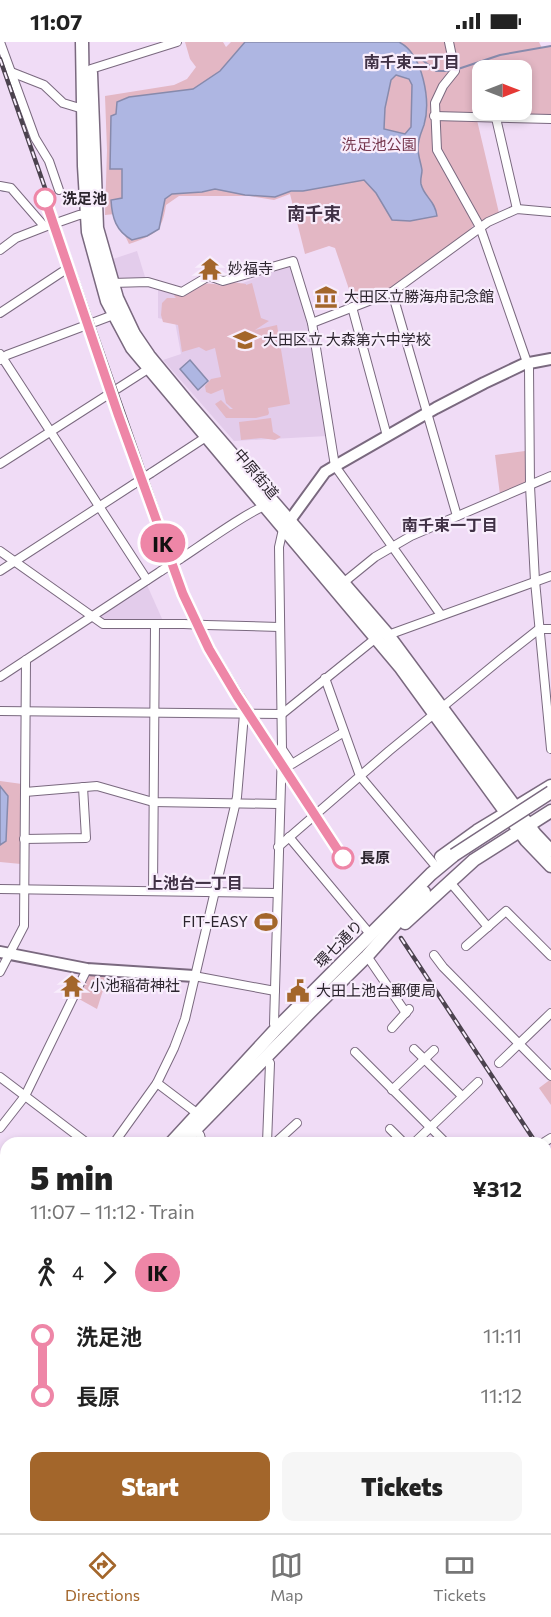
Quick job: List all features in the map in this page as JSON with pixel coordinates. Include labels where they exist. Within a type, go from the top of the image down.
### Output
[{"type":"main road","name":"中原街道","points":[[82,42],[83,109],[94,259],[132,348],[264,506],[287,525],[344,583],[388,635],[438,710],[524,828],[551,851]]},
{"type":"main road","name":"中原街道","points":[[90,42],[91,214],[112,283],[118,313],[149,356],[280,510],[287,525],[375,638],[438,710]]},
{"type":"main road","points":[[370,934],[378,920],[433,863],[454,847],[551,786]]},
{"type":"main road","name":"環七通り","points":[[188,1137],[367,956],[420,896],[457,859],[551,792]]},
{"type":"main road","name":"環七通り","points":[[177,1137],[277,1028],[431,874],[551,802]]},
{"type":"main road","points":[[367,956],[474,860],[551,812]]},
{"type":"main road","name":"中原街道","points":[[524,828],[529,844],[551,866]]},
{"type":"street","points":[[0,42],[35,138],[49,161],[59,190]]},
{"type":"street","points":[[91,69],[177,42]]},
{"type":"street","points":[[449,42],[455,68],[435,103],[437,150],[480,227],[528,363],[530,486],[535,581],[551,749]]},
{"type":"street","points":[[11,72],[44,85],[63,103],[83,109]]},
{"type":"street","points":[[434,116],[472,117]]},
{"type":"street","points":[[532,119],[551,119]]},
{"type":"street","points":[[496,120],[518,209]]},
{"type":"street","points":[[0,186],[11,188],[52,224]]},
{"type":"street","points":[[312,323],[392,292],[480,227],[518,209],[551,212]]},
{"type":"street","points":[[0,250],[16,238],[76,215],[91,214]]},
{"type":"street","points":[[112,283],[148,282],[182,292],[209,276],[223,281],[293,261],[312,323],[335,466],[391,548],[441,615]]},
{"type":"street","points":[[0,314],[62,272]]},
{"type":"street","points":[[392,292],[457,516]]},
{"type":"street","points":[[352,308],[387,436]]},
{"type":"street","points":[[118,313],[1,357],[147,580]]},
{"type":"street","points":[[277,1028],[274,1024],[282,749],[279,543],[287,525],[325,472],[427,413],[528,363],[551,359]]},
{"type":"street","points":[[0,464],[148,369]]},
{"type":"street","points":[[0,571],[206,437]]},
{"type":"street","points":[[344,583],[375,557],[391,548],[457,516],[551,476]]},
{"type":"street","points":[[0,676],[264,506],[280,510]]},
{"type":"street","points":[[0,552],[103,624],[279,627]]},
{"type":"street","points":[[388,635],[551,576]]},
{"type":"street","points":[[153,891],[155,625]]},
{"type":"street","points":[[278,847],[438,710],[539,629],[551,629]]},
{"type":"street","points":[[0,711],[282,714],[375,638]]},
{"type":"street","points":[[0,972],[5,953],[24,926],[26,660]]},
{"type":"street","points":[[325,678],[360,776],[433,863]]},
{"type":"street","points":[[118,1137],[157,1083],[185,1019],[236,803],[244,714]]},
{"type":"street","points":[[282,749],[292,764],[344,732]]},
{"type":"street","points":[[25,792],[97,786],[153,802],[279,804]]},
{"type":"street","points":[[24,839],[86,838],[83,787]]},
{"type":"street","points":[[289,837],[370,934]]},
{"type":"street","points":[[449,881],[488,927]]},
{"type":"street","points":[[0,889],[277,893]]},
{"type":"street","points":[[466,946],[506,911],[551,956]]},
{"type":"street","points":[[5,953],[87,969],[194,976],[275,991]]},
{"type":"street","points":[[434,955],[551,1076]]},
{"type":"street","points":[[367,956],[408,1011],[392,1028]]},
{"type":"street","points":[[0,1128],[25,1096],[87,969]]},
{"type":"street","points":[[499,1063],[551,1013]]},
{"type":"street","points":[[414,1049],[462,1096]]},
{"type":"street","points":[[392,1090],[434,1050]]},
{"type":"street","points":[[355,1052],[440,1137]]},
{"type":"street","points":[[266,1058],[270,1063],[267,1137]]},
{"type":"street","points":[[0,1077],[79,1137]]},
{"type":"street","points":[[421,1137],[478,1082]]},
{"type":"street","points":[[157,1083],[198,1114]]},
{"type":"street","points":[[282,1137],[297,1123]]},
{"type":"street","points":[[390,1129],[398,1137]]},
{"type":"street","points":[[196,1130],[200,1137]]},
{"type":"shaded area","points":[[137,251],[146,280],[119,279],[113,259]]},
{"type":"shaded area","name":"大田区立 大森第六中学校","points":[[292,264],[310,325],[327,436],[234,441],[163,360],[181,354],[175,322],[158,318],[158,289],[222,291]]},
{"type":"shaded area","points":[[147,585],[163,621],[103,620],[98,617]]},
{"type":"green space","name":"洗足池公園","points":[[185,42],[223,42],[226,47],[231,42],[539,42],[542,48],[551,45],[551,116],[532,116],[532,60],[472,60],[472,120],[477,120],[499,213],[475,224],[451,249],[448,246],[390,288],[353,301],[335,248],[329,246],[305,254],[290,194],[274,200],[250,196],[179,196],[166,205],[162,222],[155,232],[129,244],[115,214],[105,215],[107,150],[105,96],[174,85],[187,79],[196,67],[190,59]]},
{"type":"green space","points":[[232,282],[246,285],[252,283],[261,318],[269,321],[255,330],[277,325],[290,404],[268,408],[268,415],[256,418],[226,418],[215,404],[221,400],[233,409],[226,403],[223,389],[211,394],[206,392],[205,386],[211,379],[221,377],[215,348],[206,351],[199,347],[182,352],[178,325],[163,322],[161,315],[162,303],[167,298],[176,298],[174,296],[184,289],[203,284],[221,286]]},
{"type":"green space","points":[[271,418],[273,432],[281,437],[275,440],[261,438],[241,440],[239,422]]},
{"type":"green space","points":[[525,451],[526,483],[500,495],[495,455]]},
{"type":"green space","points":[[244,693],[254,710],[240,710],[234,700]]},
{"type":"green space","points":[[0,781],[22,784],[21,864],[0,862]]},
{"type":"green space","points":[[93,975],[107,978],[97,1009],[79,999],[88,977]]},
{"type":"green space","points":[[551,1079],[551,1105],[539,1088]]},
{"type":"water","name":"洗足池","points":[[245,42],[399,42],[414,57],[423,79],[426,115],[418,145],[418,154],[422,170],[422,188],[434,206],[437,216],[410,221],[392,220],[376,193],[364,180],[291,191],[275,197],[245,195],[215,189],[172,194],[165,199],[159,229],[147,236],[132,240],[122,232],[112,213],[111,200],[122,198],[122,169],[110,169],[111,116],[116,114],[117,102],[129,97],[193,89],[220,71]],"holes":[[[396,75],[409,79],[412,85],[411,127],[405,134],[384,129],[385,108],[391,80]]]},
{"type":"water","points":[[190,360],[208,381],[198,390],[180,369]]},
{"type":"water","points":[[0,786],[8,796],[6,841],[0,845]]},
{"type":"waterway","points":[[458,69],[500,55],[551,46]]},
{"type":"waterway","points":[[415,58],[420,58],[436,71],[453,71]]},
{"type":"waterway","points":[[0,190],[6,191]]},
{"type":"railway","points":[[0,59],[184,587],[213,648],[241,694]]},
{"type":"railway","points":[[401,938],[532,1137]]},
{"type":"train","name":"IK","points":[[45,199],[169,560],[195,622],[237,696],[343,858]]},
{"type":"place","name":"洗足池","points":[[45,199]]},
{"type":"place","name":"妙福寺","points":[[210,269]]},
{"type":"place","name":"大田区立勝海舟記念館","points":[[326,297]]},
{"type":"place","name":"大田区立 大森第六中学校","points":[[245,340]]},
{"type":"place","name":"長原","points":[[343,858]]},
{"type":"place","name":"FIT-EASY","points":[[266,922]]},
{"type":"place","name":"小池稲荷神社","points":[[72,986]]},
{"type":"place","name":"大田上池台郵便局","points":[[298,991]]},
{"type":"district","name":"南千束二丁目","points":[[412,62]]},
{"type":"district","name":"南千束","points":[[314,214]]},
{"type":"district","name":"南千束一丁目","points":[[450,525]]},
{"type":"district","name":"上池台一丁目","points":[[195,883]]}]
